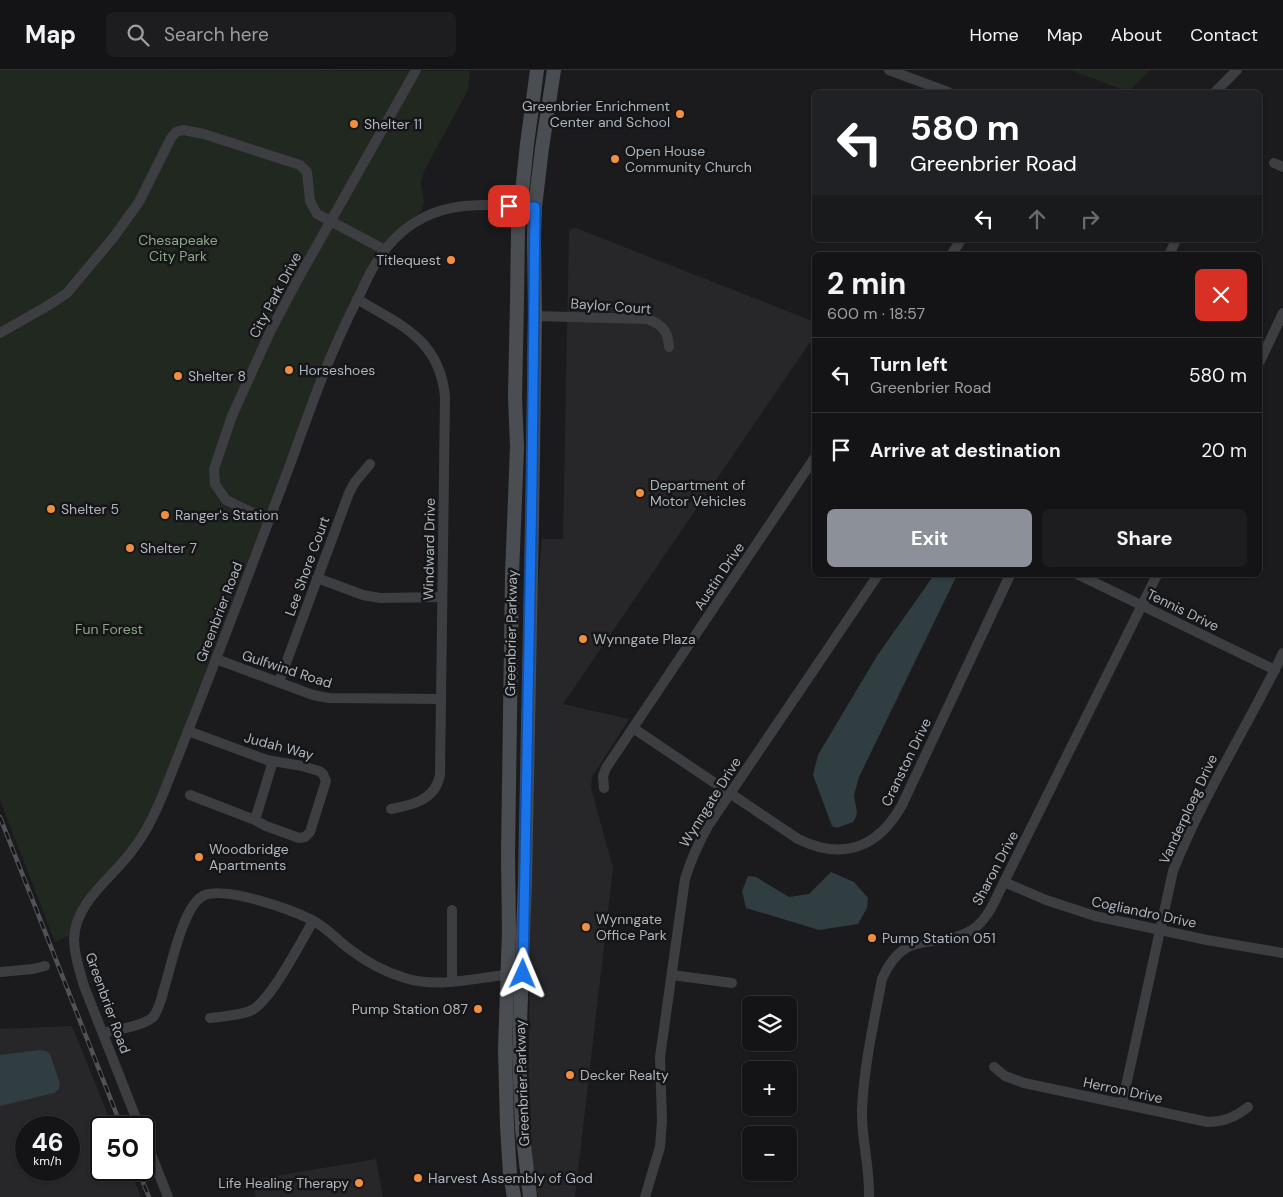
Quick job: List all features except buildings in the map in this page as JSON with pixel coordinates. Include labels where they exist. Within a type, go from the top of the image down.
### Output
[{"type":"main road","name":"Greenbrier Parkway","points":[[514,1197],[510,1174],[507,1126],[505,1049],[508,975],[512,575],[517,447],[516,310],[518,230],[537,70]]},
{"type":"main road","name":"Greenbrier Parkway","points":[[530,1197],[522,1128],[519,1053],[523,974],[534,316],[533,269],[535,207],[544,124],[554,70]]},
{"type":"street","name":"City Park Drive","points":[[268,520],[226,500],[215,484],[214,469],[232,416],[270,332],[416,70]]},
{"type":"street","points":[[889,70],[943,90]]},
{"type":"street","points":[[1217,90],[1237,70]]},
{"type":"street","points":[[0,333],[67,293],[113,238],[139,202],[157,164],[176,132],[183,130],[204,134],[300,165],[307,172],[310,201],[317,214],[385,250]]},
{"type":"street","name":"Greenbrier Road","points":[[135,1116],[78,964],[74,940],[78,920],[92,896],[135,848],[151,822],[188,732],[328,362],[373,268],[385,250],[411,225],[444,210],[464,205],[479,204],[535,207]]},
{"type":"street","name":"Windward Drive","points":[[357,299],[410,330],[428,350],[435,360],[442,378],[445,397],[440,775],[432,794],[424,800],[391,809]]},
{"type":"street","points":[[1262,357],[1283,313]]},
{"type":"street","name":"Baylor Court","points":[[534,316],[648,319],[664,328],[668,337],[669,347]]},
{"type":"street","name":"Austin Drive","points":[[604,788],[603,776],[606,768],[812,461]]},
{"type":"street","name":"Lee Shore Court","points":[[279,682],[349,493],[355,482],[370,464]]},
{"type":"street","name":"Wynngate Drive","points":[[645,1197],[660,1147],[662,1121],[660,1057],[685,879],[690,862],[699,841],[877,577]]},
{"type":"street","name":"Cranston Drive","points":[[633,728],[798,839],[822,848],[836,850],[850,848],[871,841],[891,824],[902,805],[1009,577]]},
{"type":"street","name":"Tennis Drive","points":[[1083,577],[1275,670]]},
{"type":"street","name":"Sharon Drive","points":[[868,1197],[869,1184],[863,1137],[862,1110],[866,1064],[882,980],[896,955],[906,948],[926,941],[956,936],[972,930],[994,903],[1156,577]]},
{"type":"street","points":[[317,578],[363,595],[380,598],[442,597]]},
{"type":"street","name":"Vanderploeg Drive","points":[[1122,1104],[1173,871],[1182,849],[1283,653]]},
{"type":"street","name":"Gulfwind Road","points":[[216,659],[329,698],[441,699]]},
{"type":"street","name":"Judah Way","points":[[188,732],[273,761],[302,766],[323,774],[326,781],[310,832],[305,837],[299,838],[190,795]]},
{"type":"street","points":[[255,820],[273,761]]},
{"type":"street","name":"Cogliandro Drive","points":[[1004,882],[1071,909],[1207,940],[1283,953]]},
{"type":"street","points":[[103,1033],[145,1022],[153,1016],[161,1001],[184,924],[193,904],[203,896],[216,893],[234,894],[294,912],[313,921],[348,948],[383,970],[406,978],[426,982],[452,982],[523,974]]},
{"type":"street","points":[[452,910],[452,982]]},
{"type":"street","points":[[210,1018],[250,1011],[261,1005],[313,921]]},
{"type":"street","points":[[0,972],[45,966]]},
{"type":"street","points":[[672,975],[732,983]]},
{"type":"street","name":"Herron Drive","points":[[994,1067],[1005,1076],[1024,1083],[1208,1122],[1228,1120],[1248,1107]]},
{"type":"street","points":[[155,1164],[168,1197]]},
{"type":"shaded area","points":[[576,228],[812,321],[812,339],[563,704],[629,719],[592,777],[591,788],[613,868],[575,1197],[538,1197],[530,1154],[528,1122],[534,630],[542,539],[563,539],[569,231]]},
{"type":"shaded area","points":[[933,577],[956,577],[859,777],[854,795],[857,813],[855,819],[853,822],[837,828],[832,826],[813,775],[818,755],[877,656]]},
{"type":"shaded area","points":[[831,872],[854,882],[868,898],[867,908],[858,924],[819,930],[746,908],[742,891],[748,876],[756,877],[789,897],[809,894]]},
{"type":"shaded area","points":[[72,1026],[109,1116],[90,1116],[90,1181],[134,1181],[141,1197],[0,1197],[0,1029]]},
{"type":"shaded area","points":[[40,1050],[50,1054],[60,1084],[59,1089],[54,1093],[0,1106],[0,1055]]},
{"type":"shaded area","points":[[376,1159],[383,1197],[256,1197],[252,1180]]},
{"type":"green space","name":"Chesapeake City Park","points":[[0,70],[470,71],[468,90],[423,173],[421,184],[424,202],[422,211],[395,231],[371,259],[336,332],[150,811],[126,852],[77,910],[72,922],[70,935],[55,942],[0,800]]},
{"type":"green space","points":[[1071,70],[1150,70],[1130,90],[1123,90]]},
{"type":"railway","points":[[0,817],[117,1116]]},
{"type":"railway","points":[[142,1181],[149,1197]]},
{"type":"place","name":"Greenbrier Enrichment Center and School","points":[[680,114]]},
{"type":"place","name":"Shelter 11","points":[[354,124]]},
{"type":"place","name":"Open House Community Church","points":[[615,159]]},
{"type":"place","name":"Titlequest","points":[[451,260]]},
{"type":"place","name":"Horseshoes","points":[[289,370]]},
{"type":"place","name":"Shelter 8","points":[[178,376]]},
{"type":"place","name":"Department of Motor Vehicles","points":[[640,493]]},
{"type":"place","name":"Shelter 5","points":[[51,509]]},
{"type":"place","name":"Ranger's Station","points":[[165,515]]},
{"type":"place","name":"Shelter 7","points":[[130,548]]},
{"type":"place","name":"Wynngate Plaza","points":[[583,639]]},
{"type":"place","name":"Woodbridge Apartments","points":[[199,857]]},
{"type":"place","name":"Wynngate Office Park","points":[[586,927]]},
{"type":"place","name":"Pump Station 051","points":[[872,938]]},
{"type":"place","name":"Pump Station 087","points":[[478,1009]]},
{"type":"place","name":"Decker Realty","points":[[570,1075]]},
{"type":"place","name":"Harvest Assembly of God","points":[[418,1178]]},
{"type":"place","name":"Life Healing Therapy","points":[[359,1183]]},
{"type":"route","points":[[509,206],[535,207],[523,974]]},
{"type":"park label","name":"Fun Forest","points":[[109,629]]}]
